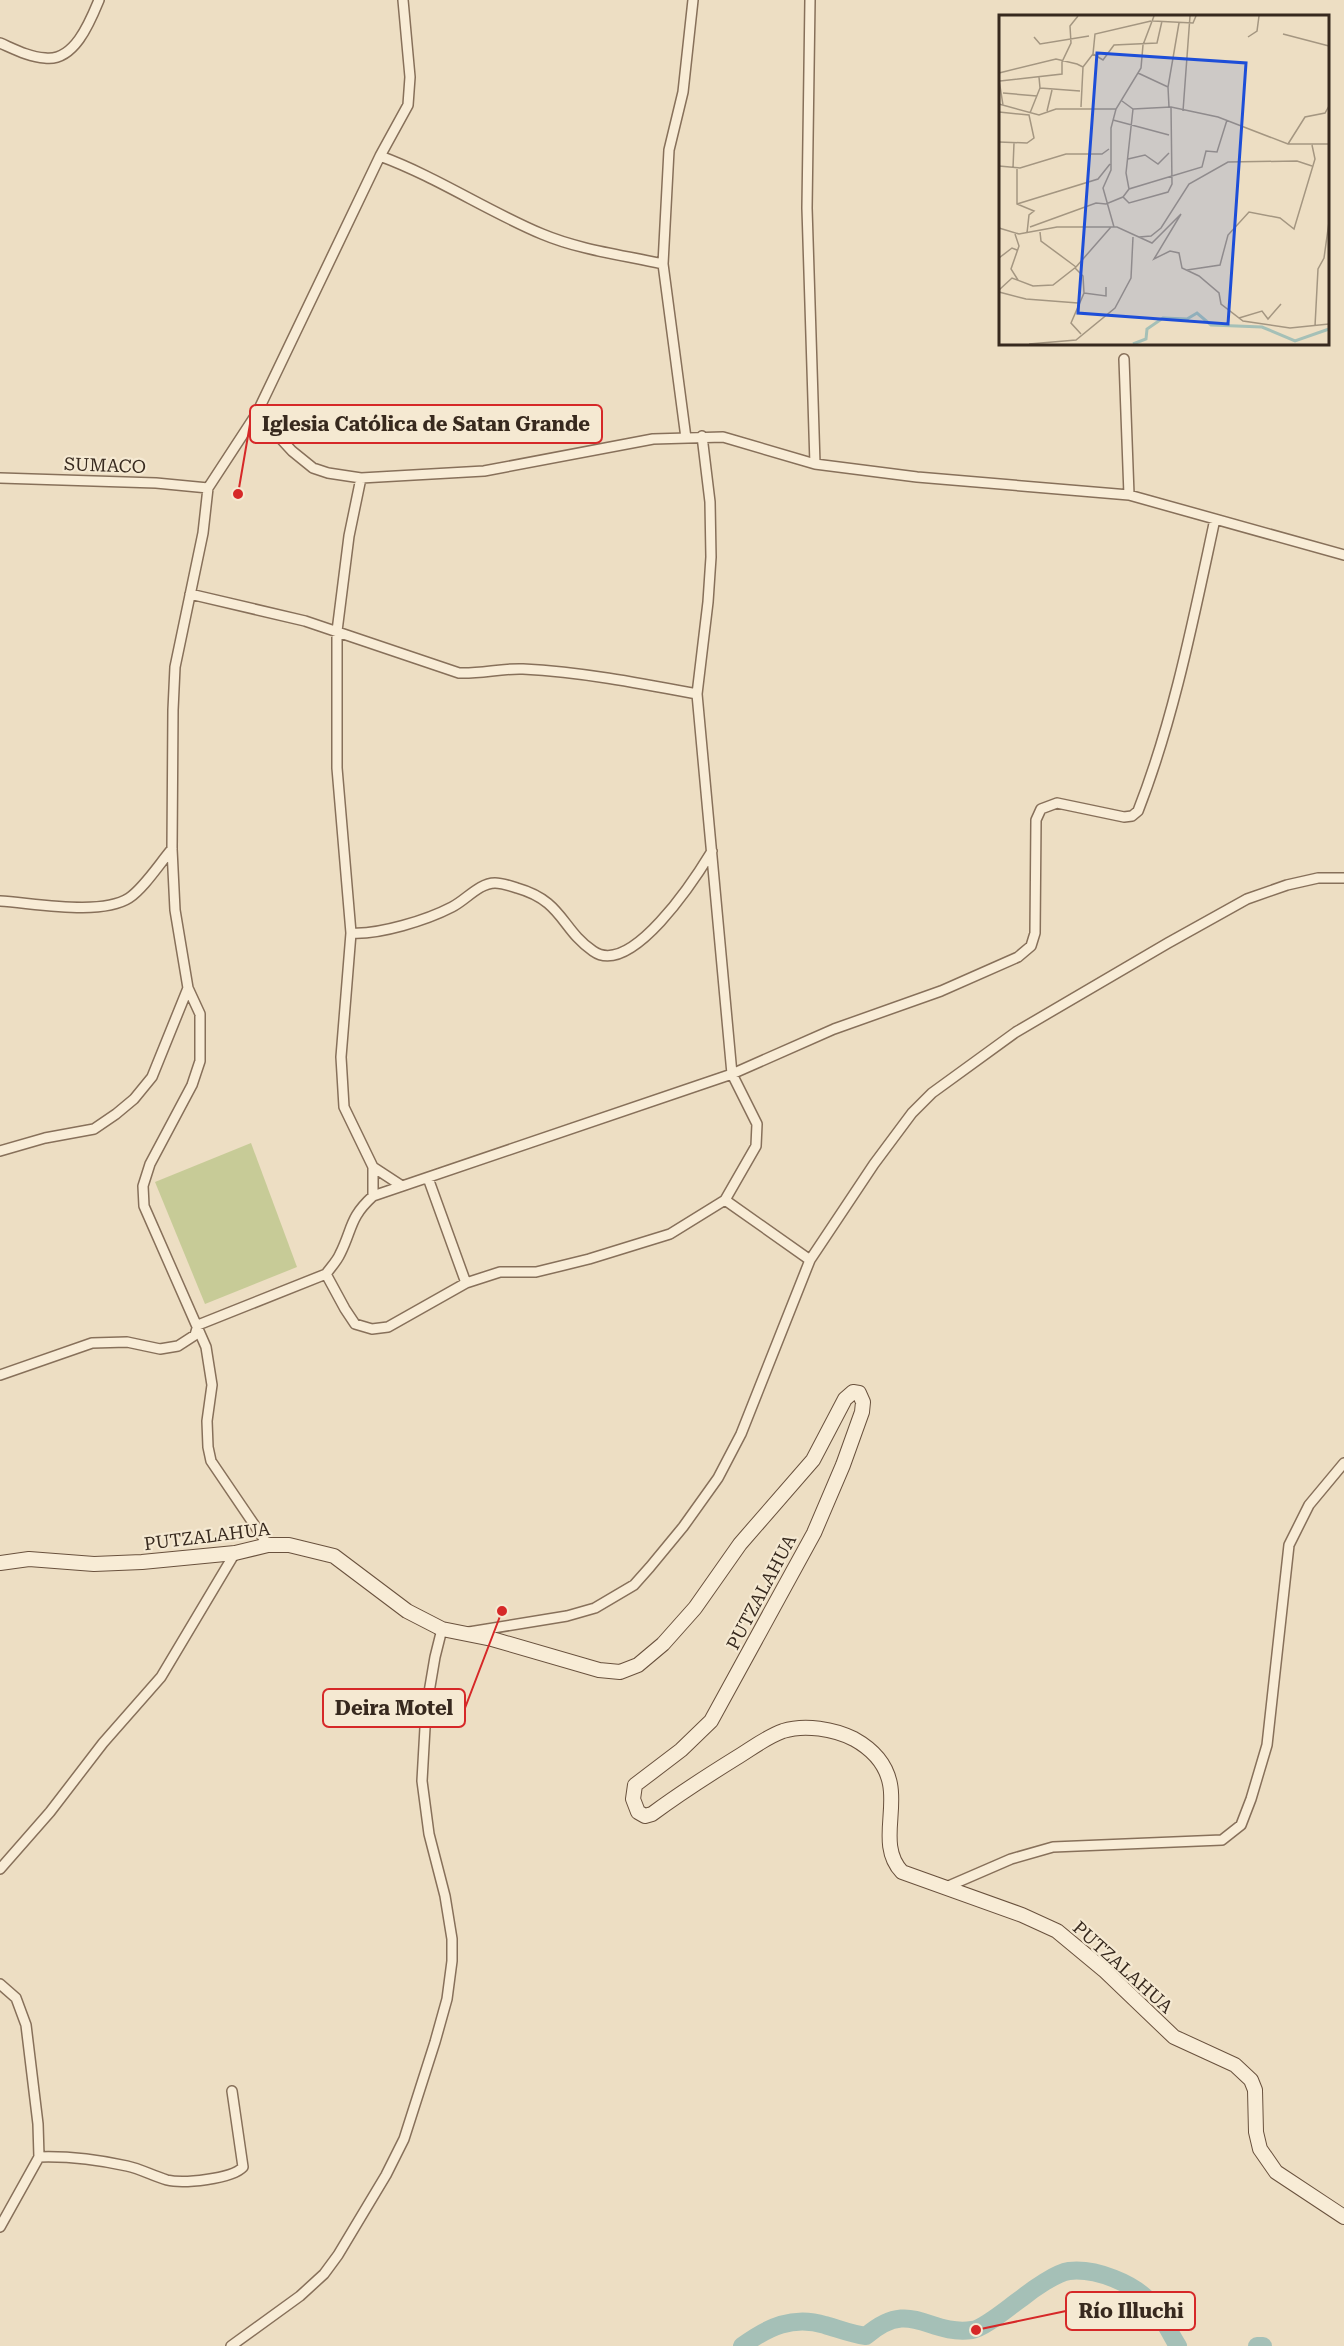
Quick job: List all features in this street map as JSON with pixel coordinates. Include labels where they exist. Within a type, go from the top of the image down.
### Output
[{"type":"street","points":[[0,43],[47,59],[64,55],[77,41],[99,0]]},
{"type":"street","points":[[268,1545],[211,1461],[207,1421],[212,1377],[206,1347],[144,1206],[143,1186],[150,1164],[192,1085],[200,1061],[200,1014],[188,988],[175,910],[172,849],[175,667],[203,533],[208,488],[257,413],[380,156],[408,105],[410,77],[403,0]]},
{"type":"street","points":[[686,438],[663,264],[669,150],[683,92],[693,0]]},
{"type":"street","points":[[810,0],[807,208],[815,464]]},
{"type":"street","points":[[380,156],[426,174],[541,234],[587,248],[663,264]]},
{"type":"street","points":[[1124,359],[1129,495]]},
{"type":"street","points":[[257,413],[292,450],[314,468],[328,473],[361,478],[484,471],[653,439],[723,437],[815,464],[917,477],[1129,495],[1344,555]]},
{"type":"street","points":[[326,1274],[355,1324],[372,1329],[388,1327],[466,1283],[500,1272],[536,1272],[578,1262],[670,1234],[725,1200],[756,1146],[757,1124],[732,1074],[697,694],[711,557],[710,502],[702,436]]},
{"type":"street","name":"SUMACO","points":[[0,478],[156,483],[208,488]]},
{"type":"street","points":[[361,478],[349,536],[337,631],[337,768],[351,933],[341,1084],[344,1107],[373,1167],[373,1196]]},
{"type":"street","points":[[0,1375],[92,1343],[127,1342],[160,1349],[178,1346],[195,1335],[198,1326],[326,1274],[340,1255],[351,1221],[359,1208],[373,1196],[732,1074],[834,1029],[941,991],[1018,957],[1031,946],[1035,933],[1037,914],[1036,820],[1041,809],[1057,803],[1124,817],[1138,812],[1170,709],[1215,519]]},
{"type":"street","points":[[190,594],[305,621],[459,673],[478,674],[520,669],[574,673],[697,694]]},
{"type":"street","points":[[0,902],[80,907],[114,906],[130,897],[172,849]]},
{"type":"street","points":[[351,933],[380,932],[418,920],[450,908],[484,885],[495,883],[541,897],[592,951],[604,957],[616,956],[641,940],[662,920],[692,883],[712,851]]},
{"type":"street","points":[[463,1632],[581,1612],[606,1603],[634,1585],[683,1527],[718,1478],[741,1434],[810,1260],[874,1164],[912,1113],[932,1093],[1016,1032],[1247,899],[1287,885],[1318,878],[1344,878]]},
{"type":"street","points":[[0,1151],[45,1138],[94,1130],[134,1099],[152,1077],[188,988]]},
{"type":"street","points":[[373,1167],[402,1186]]},
{"type":"street","points":[[428,1178],[466,1283]]},
{"type":"street","points":[[725,1200],[810,1260]]},
{"type":"street","name":"PUTZALAHUA","points":[[0,1563],[29,1559],[94,1564],[142,1562],[235,1552],[268,1545],[289,1545],[334,1556],[406,1611],[442,1629],[519,1646],[600,1671],[620,1672],[638,1665],[663,1644],[695,1608],[740,1544],[813,1460],[844,1399],[853,1392],[859,1393],[863,1402],[862,1412],[843,1465],[818,1523],[711,1721],[697,1736],[635,1785],[633,1799],[638,1812],[645,1816],[652,1814],[753,1747],[784,1731],[803,1728],[837,1732],[862,1743],[876,1755],[887,1771],[891,1787],[890,1845],[897,1866],[902,1872],[1022,1915],[1057,1931],[1104,1970],[1174,2037],[1235,2065],[1251,2080],[1254,2090],[1256,2132],[1260,2149],[1267,2162],[1276,2172],[1344,2217]]},
{"type":"street","points":[[944,1888],[1011,1859],[1053,1847],[1222,1840],[1241,1825],[1267,1745],[1289,1545],[1309,1505],[1344,1463]]},
{"type":"street","points":[[0,1869],[50,1812],[103,1743],[161,1677],[235,1552]]},
{"type":"street","points":[[231,2346],[300,2296],[324,2274],[338,2255],[386,2175],[404,2139],[435,2042],[447,1999],[452,1961],[452,1939],[445,1896],[429,1834],[422,1781],[426,1710],[442,1629]]},
{"type":"street","points":[[0,1984],[16,1998],[26,2025],[38,2124],[39,2157],[0,2227]]},
{"type":"street","points":[[39,2157],[60,2156],[127,2166],[170,2181],[209,2179],[235,2173],[243,2167],[231,2091]]},
{"type":"green space","points":[[251,1143],[297,1267],[205,1304],[155,1182]]},
{"type":"waterway","points":[[742,2346],[771,2328],[802,2321],[866,2336],[895,2319],[919,2321],[956,2330],[972,2330],[990,2321],[1051,2278],[1069,2271],[1102,2275],[1135,2289],[1159,2313],[1178,2346]]},
{"type":"waterway","points":[[1257,2346],[1263,2346]]},
{"type":"place","name":"Iglesia Católica de Satan Grande","points":[[238,494]]},
{"type":"place","name":"Deira Motel","points":[[502,1611]]},
{"type":"place","name":"Río Illuchi","points":[[976,2330]]}]
